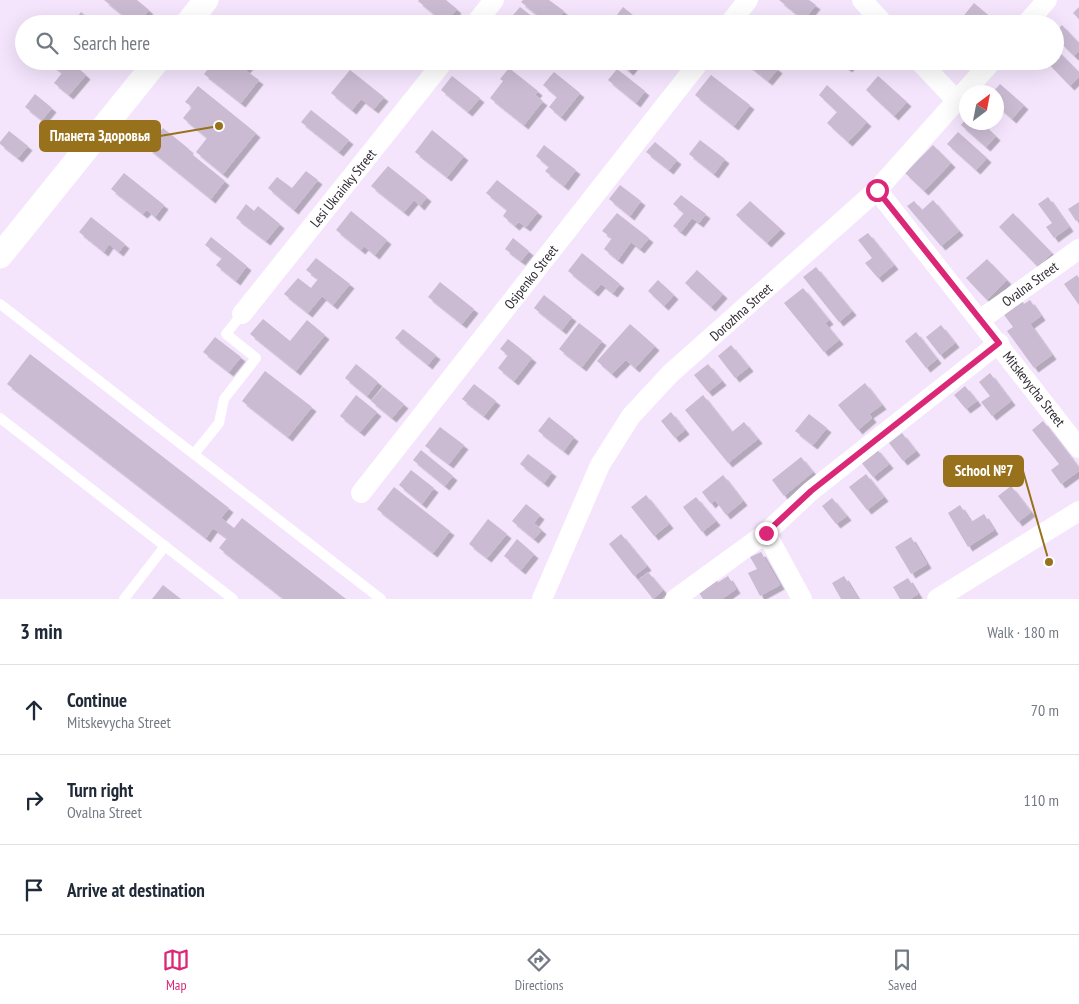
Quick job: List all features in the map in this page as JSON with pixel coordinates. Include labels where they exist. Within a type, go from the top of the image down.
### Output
[{"type":"street","points":[[194,15],[206,0]]},
{"type":"street","points":[[482,15],[494,0]]},
{"type":"street","points":[[737,15],[748,0]]},
{"type":"street","points":[[862,0],[876,15]]},
{"type":"street","points":[[1034,15],[1047,0]]},
{"type":"street","points":[[0,256],[150,70]]},
{"type":"street","name":"Lesi Ukrainky Street","points":[[242,314],[437,70]]},
{"type":"street","name":"Osipenko Street","points":[[361,493],[693,70]]},
{"type":"street","points":[[928,70],[957,101]]},
{"type":"street","name":"Dorozhna Street","points":[[542,599],[600,465],[631,416],[670,374],[877,190],[984,70]]},
{"type":"street","name":"Mitskevycha Street","points":[[877,190],[999,343],[1079,448]]},
{"type":"street","name":"Ovalna Street","points":[[980,320],[1079,249]]},
{"type":"street","points":[[675,599],[766,533],[811,491],[999,343]]},
{"type":"street","points":[[937,599],[1079,511]]},
{"type":"street","points":[[766,533],[802,599]]},
{"type":"lane","points":[[0,304],[381,599]]},
{"type":"lane","points":[[194,454],[219,423],[224,399],[256,358],[226,334],[242,314]]},
{"type":"lane","points":[[0,418],[234,599]]},
{"type":"lane","points":[[124,599],[165,546]]},
{"type":"building","points":[[104,0],[137,0],[149,10],[145,15],[123,15]]},
{"type":"building","points":[[446,0],[457,9],[452,15],[435,15],[418,1]]},
{"type":"building","points":[[523,0],[549,0],[564,11],[561,15],[538,15],[521,2]]},
{"type":"building","points":[[779,0],[809,0],[816,5],[808,15],[798,15]]},
{"type":"building","points":[[974,3],[988,15],[964,15]]},
{"type":"building","points":[[520,7],[530,15],[513,15]]},
{"type":"building","points":[[623,7],[633,15],[617,15]]},
{"type":"building","points":[[1079,7],[1079,19],[1073,13]]},
{"type":"building","points":[[1064,27],[1079,43],[1079,51],[1074,56],[1064,46]]},
{"type":"building","points":[[1064,57],[1079,72],[1079,77],[1070,86],[1055,70],[1064,70]]},
{"type":"building","points":[[58,70],[80,70],[86,75],[69,95],[54,83],[62,73]]},
{"type":"building","points":[[207,70],[245,70],[259,80],[241,103],[204,74]]},
{"type":"building","points":[[350,70],[384,97],[374,109],[361,99],[352,110],[331,93]]},
{"type":"building","points":[[507,70],[512,70],[538,91],[535,95],[543,101],[524,125],[490,98],[503,81],[500,79]]},
{"type":"building","points":[[618,70],[645,91],[636,103],[608,80]]},
{"type":"building","points":[[754,70],[777,70],[768,81]]},
{"type":"building","points":[[554,72],[580,93],[561,117],[549,107],[557,97],[543,85]]},
{"type":"building","points":[[711,75],[750,105],[734,126],[695,95]]},
{"type":"building","points":[[452,76],[480,98],[468,112],[441,90]]},
{"type":"building","points":[[878,76],[907,102],[894,116],[866,90]]},
{"type":"building","points":[[827,85],[867,122],[848,142],[827,123],[837,112],[819,95]]},
{"type":"building","points":[[198,86],[256,133],[223,174],[196,152],[207,138],[183,118],[192,107],[185,102]]},
{"type":"building","points":[[1004,88],[1024,105],[1012,119],[1004,112]]},
{"type":"building","points":[[35,94],[52,108],[42,120],[25,107]]},
{"type":"building","points":[[311,110],[349,140],[339,152],[301,122]]},
{"type":"building","points":[[163,128],[225,181],[211,199],[148,148]]},
{"type":"building","points":[[432,130],[464,156],[447,177],[415,152]]},
{"type":"building","points":[[967,130],[990,130],[996,136],[986,147]]},
{"type":"building","points":[[9,131],[28,146],[18,158],[0,144]]},
{"type":"building","points":[[958,132],[987,158],[976,170],[947,144]]},
{"type":"building","points":[[700,140],[725,159],[714,174],[689,154]]},
{"type":"building","points":[[655,142],[677,160],[669,170],[646,152]]},
{"type":"building","points":[[544,145],[576,170],[564,186],[545,171],[549,167],[536,156]]},
{"type":"building","points":[[933,145],[951,163],[924,191],[905,173]]},
{"type":"building","points":[[388,166],[427,197],[420,206],[414,200],[404,212],[371,186]]},
{"type":"building","points":[[306,171],[318,180],[294,210],[268,188],[277,177],[292,188]]},
{"type":"building","points":[[124,173],[164,205],[155,217],[147,210],[143,214],[111,189]]},
{"type":"building","points":[[497,180],[538,212],[526,227],[519,222],[515,226],[503,216],[507,210],[486,193]]},
{"type":"building","points":[[620,185],[641,201],[630,216],[609,199]]},
{"type":"building","points":[[681,195],[706,214],[699,223],[692,218],[681,232],[673,226],[684,213],[673,204]]},
{"type":"building","points":[[1048,197],[1069,227],[1054,238],[1046,227],[1052,223],[1038,204]]},
{"type":"building","points":[[933,200],[959,231],[941,246],[907,206],[914,201],[922,210]]},
{"type":"building","points":[[750,201],[781,229],[767,243],[736,215]]},
{"type":"building","points":[[1079,202],[1079,219],[1076,221],[1068,209]]},
{"type":"building","points":[[246,204],[254,211],[258,206],[280,224],[266,241],[236,218]]},
{"type":"building","points":[[351,211],[387,240],[375,255],[364,246],[361,250],[336,230]]},
{"type":"building","points":[[617,213],[649,238],[640,249],[631,242],[618,260],[604,249],[612,238],[602,231]]},
{"type":"building","points":[[1013,213],[1052,253],[1038,267],[999,227]]},
{"type":"building","points":[[91,217],[125,244],[119,252],[109,244],[104,252],[79,232]]},
{"type":"building","points":[[868,233],[894,265],[878,278],[865,263],[872,258],[858,240]]},
{"type":"building","points":[[211,237],[247,266],[236,281],[216,265],[222,258],[205,245]]},
{"type":"building","points":[[513,238],[529,251],[521,261],[505,249]]},
{"type":"building","points":[[582,253],[620,284],[613,293],[601,284],[594,292],[568,271]]},
{"type":"building","points":[[316,258],[350,284],[333,305],[322,296],[308,313],[284,294],[298,278],[311,288],[318,279],[306,270]]},
{"type":"building","points":[[987,259],[1007,280],[987,300],[966,278]]},
{"type":"building","points":[[816,267],[852,311],[839,322],[803,277]]},
{"type":"building","points":[[697,270],[723,294],[711,307],[685,283]]},
{"type":"building","points":[[1077,275],[1079,278],[1079,305],[1064,284]]},
{"type":"building","points":[[658,280],[674,295],[664,306],[648,291]]},
{"type":"building","points":[[440,282],[474,309],[462,324],[428,297]]},
{"type":"building","points":[[803,288],[829,320],[825,323],[839,340],[824,352],[784,303]]},
{"type":"building","points":[[544,295],[572,317],[562,330],[534,308]]},
{"type":"building","points":[[1021,299],[1024,304],[1030,300],[1041,316],[1030,324],[1052,355],[1034,368],[1007,331],[1013,327],[1002,312]]},
{"type":"building","points":[[263,319],[290,341],[307,320],[325,335],[296,371],[250,334]]},
{"type":"building","points":[[579,323],[602,341],[582,367],[559,349]]},
{"type":"building","points":[[630,324],[655,346],[635,368],[626,360],[612,374],[597,361]]},
{"type":"building","points":[[941,325],[955,343],[940,355],[926,337]]},
{"type":"building","points":[[403,329],[436,355],[428,365],[395,338]]},
{"type":"building","points":[[916,332],[937,359],[926,368],[905,341]]},
{"type":"building","points":[[215,337],[241,357],[229,372],[203,352]]},
{"type":"building","points":[[508,339],[532,358],[514,381],[498,368],[508,355],[500,349]]},
{"type":"building","points":[[731,345],[749,367],[735,378],[718,356]]},
{"type":"building","points":[[30,354],[229,508],[221,518],[234,528],[242,518],[346,599],[284,599],[219,548],[227,538],[213,528],[206,538],[7,384]]},
{"type":"building","points":[[356,364],[378,382],[367,396],[345,378]]},
{"type":"building","points":[[708,364],[722,381],[708,392],[694,375]]},
{"type":"building","points":[[265,371],[312,407],[288,437],[242,401]]},
{"type":"building","points":[[990,373],[1011,401],[992,416],[981,402],[990,396],[979,382]]},
{"type":"building","points":[[865,383],[882,405],[869,414],[872,418],[858,430],[838,405]]},
{"type":"building","points":[[474,384],[496,401],[484,416],[462,399]]},
{"type":"building","points":[[965,386],[977,401],[966,409],[954,395]]},
{"type":"building","points":[[383,387],[404,404],[392,418],[371,401]]},
{"type":"building","points":[[356,395],[377,412],[360,432],[340,416]]},
{"type":"building","points":[[703,395],[732,432],[744,422],[758,439],[728,463],[685,410]]},
{"type":"building","points":[[671,412],[685,430],[675,438],[661,421]]},
{"type":"building","points":[[809,414],[827,428],[813,445],[795,431]]},
{"type":"building","points":[[549,417],[574,437],[564,451],[538,431]]},
{"type":"building","points":[[1043,421],[1079,468],[1079,471],[1061,484],[1051,470],[1059,464],[1032,430]]},
{"type":"building","points":[[440,427],[464,445],[449,464],[425,446]]},
{"type":"building","points":[[902,433],[916,451],[903,461],[889,443]]},
{"type":"building","points":[[876,448],[889,464],[873,477],[860,461]]},
{"type":"building","points":[[421,450],[453,476],[445,486],[413,460]]},
{"type":"building","points":[[528,454],[552,472],[544,483],[520,464]]},
{"type":"building","points":[[801,457],[813,472],[784,496],[772,480]]},
{"type":"building","points":[[411,470],[434,488],[422,504],[399,485]]},
{"type":"building","points":[[866,474],[884,497],[867,510],[849,487]]},
{"type":"building","points":[[723,475],[743,501],[726,515],[715,500],[711,504],[702,492]]},
{"type":"building","points":[[1011,486],[1031,512],[1018,522],[998,496]]},
{"type":"building","points":[[394,487],[450,531],[433,553],[377,509]]},
{"type":"building","points":[[646,495],[669,524],[654,536],[631,507]]},
{"type":"building","points":[[696,497],[716,521],[702,532],[683,507]]},
{"type":"building","points":[[832,498],[847,516],[836,524],[822,506]]},
{"type":"building","points":[[526,504],[540,515],[534,523],[542,530],[534,539],[512,521]]},
{"type":"building","points":[[960,505],[971,522],[984,514],[994,530],[968,547],[948,513]]},
{"type":"building","points":[[488,519],[507,534],[487,558],[469,544]]},
{"type":"building","points":[[621,534],[647,566],[634,576],[609,544]]},
{"type":"building","points":[[911,537],[927,564],[911,574],[895,547]]},
{"type":"building","points":[[517,539],[534,554],[521,570],[504,556]]},
{"type":"building","points":[[761,552],[780,585],[760,596],[748,573],[757,569],[750,557]]},
{"type":"building","points":[[648,572],[663,590],[653,599],[638,580]]},
{"type":"building","points":[[711,574],[717,583],[728,576],[736,589],[722,599],[703,599],[694,585]]},
{"type":"building","points":[[844,576],[858,599],[841,599],[832,583]]},
{"type":"building","points":[[908,578],[918,594],[910,599],[900,599],[893,587]]},
{"type":"building","points":[[163,585],[181,599],[152,599]]},
{"type":"place","name":"Планета Здоровья","points":[[219,126]]},
{"type":"place","name":"School №7","points":[[1049,562]]},
{"type":"route","points":[[766,533],[811,491],[999,343],[877,190]]}]
